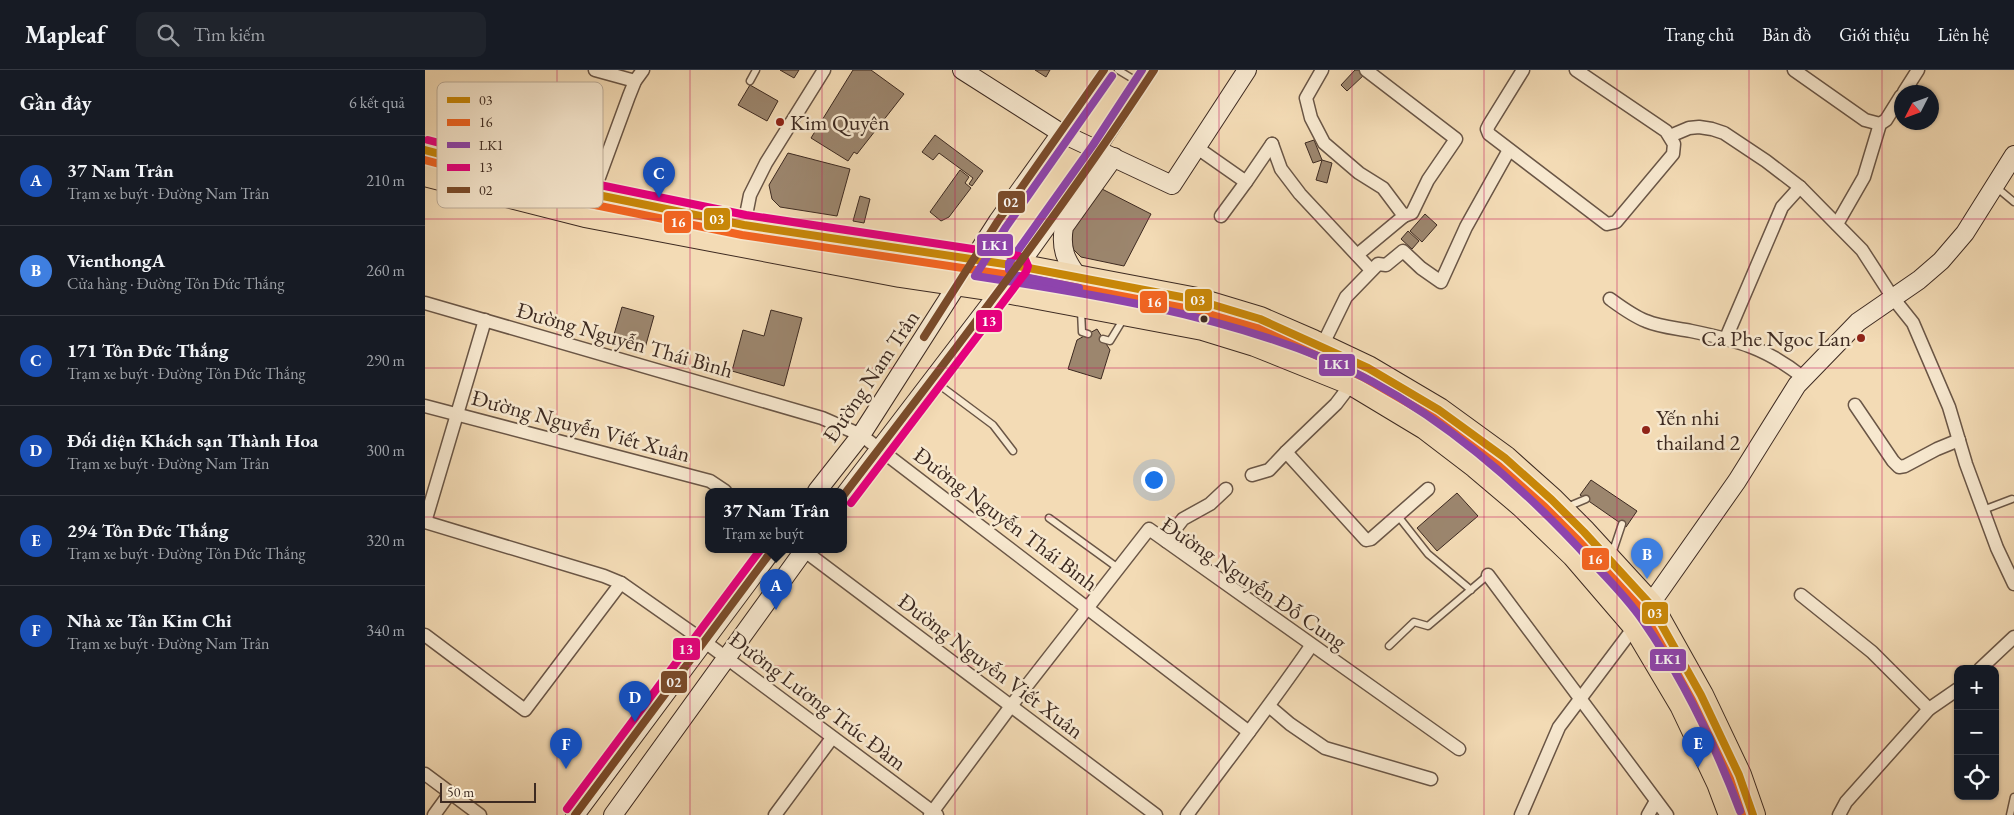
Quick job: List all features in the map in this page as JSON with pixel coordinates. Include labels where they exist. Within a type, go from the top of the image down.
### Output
[{"type":"highway","points":[[603,196],[744,225],[1018,266],[1197,300],[1259,320],[1322,346],[1407,389],[1505,458],[1561,509],[1651,604],[1701,695],[1739,775],[1753,815]]},
{"type":"highway","points":[[558,208],[585,215],[900,275],[1001,290],[1203,328],[1255,344],[1352,383],[1425,427],[1490,478],[1549,530],[1635,626],[1682,705],[1719,783],[1731,815]]},
{"type":"highway","points":[[1490,478],[1505,458]]},
{"type":"street","points":[[595,70],[635,81]]},
{"type":"street","points":[[603,167],[635,81],[643,70]]},
{"type":"street","points":[[744,225],[750,195],[766,163],[824,70]]},
{"type":"street","points":[[962,70],[1061,132],[1172,184],[1247,70]]},
{"type":"street","points":[[1322,70],[1306,98],[1311,118],[1324,143],[1359,173],[1383,188],[1404,216]]},
{"type":"street","points":[[1357,255],[1404,216],[1412,213],[1428,180],[1456,139],[1366,70]]},
{"type":"street","points":[[1523,70],[1487,129],[1489,134],[1607,224],[1611,224],[1616,222],[1673,154],[1674,144],[1668,134],[1576,70]]},
{"type":"street","points":[[1794,70],[1865,120],[1880,124]]},
{"type":"street","points":[[1909,85],[1918,70]]},
{"type":"street","points":[[1837,224],[1864,177],[1880,124],[1886,120],[1894,108]]},
{"type":"street","points":[[1668,134],[1699,127],[1723,133],[1766,160],[1800,188],[1862,250],[1893,298],[1913,323],[1949,407],[1983,510],[1997,548],[2014,584]]},
{"type":"street","name":"Đường Nam Trân","points":[[819,488],[861,435],[998,221],[1061,132]]},
{"type":"street","points":[[1221,216],[1272,144],[1281,169],[1322,218],[1371,270]]},
{"type":"street","points":[[1196,147],[1246,182]]},
{"type":"street","points":[[1322,346],[1346,297],[1378,264],[1385,265],[1403,251],[1421,268],[1441,282],[1466,227],[1509,150]]},
{"type":"street","points":[[1079,278],[1063,252],[1062,238],[1064,227],[1107,154]]},
{"type":"street","name":"Đường Nam Trân","points":[[847,492],[1018,266],[1107,154]]},
{"type":"street","points":[[1521,815],[1559,727],[1651,604],[1737,482],[1797,385],[1858,322],[1941,261],[1965,233],[2014,156]]},
{"type":"street","points":[[1726,338],[1782,207],[1800,188]]},
{"type":"street","points":[[1610,299],[1631,314],[1647,322],[1726,338],[1767,352],[1804,378]]},
{"type":"street","name":"Đường Nguyễn Thái Bình","points":[[425,303],[822,418],[861,435],[1249,732]]},
{"type":"street","points":[[425,522],[485,320]]},
{"type":"street","points":[[1252,475],[1269,470],[1336,404],[1352,383]]},
{"type":"street","points":[[1855,405],[1899,467],[1905,466],[1959,440]]},
{"type":"street","name":"Đường Nguyễn Viết Xuân","points":[[425,406],[710,481],[720,488]]},
{"type":"street","points":[[1286,452],[1364,539],[1371,539],[1428,489]]},
{"type":"street","points":[[1166,541],[1183,519],[1210,504],[1226,489]]},
{"type":"street","name":"Đường Lương Trúc Đàm","points":[[425,522],[604,576],[621,583],[705,642],[933,814]]},
{"type":"street","name":"Đường Nguyễn Đỗ Cung","points":[[933,814],[1011,706],[1149,529],[1311,646],[1459,749]]},
{"type":"street","points":[[575,815],[770,553]]},
{"type":"street","points":[[613,815],[801,553]]},
{"type":"street","name":"Đường Nguyễn Viết Xuân","points":[[809,553],[1156,815]]},
{"type":"street","points":[[1489,575],[1667,815]]},
{"type":"street","points":[[425,635],[525,710],[621,583]]},
{"type":"street","points":[[1801,595],[1872,652],[1929,709]]},
{"type":"street","points":[[1984,665],[2014,637]]},
{"type":"street","points":[[1187,815],[1270,707],[1311,646]]},
{"type":"street","points":[[1839,815],[1846,802],[1929,709],[1954,693]]},
{"type":"street","points":[[1270,707],[1290,724],[1325,748],[1431,778]]},
{"type":"street","points":[[775,815],[832,738]]},
{"type":"street","points":[[425,774],[480,815]]},
{"type":"street","points":[[434,815],[450,793]]},
{"type":"street","points":[[1648,815],[1656,801]]},
{"type":"lane","points":[[749,81],[755,70]]},
{"type":"lane","points":[[1061,132],[1104,70]]},
{"type":"lane","points":[[1118,70],[1143,85]]},
{"type":"lane","points":[[1107,154],[1143,85],[1154,70]]},
{"type":"lane","points":[[1995,187],[2014,202]]},
{"type":"lane","points":[[1081,304],[1082,332],[1088,334]]},
{"type":"lane","points":[[1103,339],[1110,341],[1128,313]]},
{"type":"lane","points":[[932,379],[993,425],[1013,451]]},
{"type":"lane","points":[[1983,510],[2012,498]]},
{"type":"lane","points":[[1561,509],[1585,499]]},
{"type":"lane","points":[[1398,516],[1428,554],[1471,590]]},
{"type":"lane","points":[[1049,518],[1118,568]]},
{"type":"lane","points":[[1609,560],[1622,524]]},
{"type":"lane","points":[[1389,646],[1414,622],[1428,626],[1489,575]]},
{"type":"lane","points":[[2010,815],[2014,797]]},
{"type":"building","points":[[780,70],[799,70],[794,78]]},
{"type":"building","points":[[853,70],[871,70],[904,94],[857,154],[854,152],[848,161],[811,138]]},
{"type":"building","points":[[1035,70],[1050,70],[1046,77]]},
{"type":"building","points":[[1355,70],[1362,70],[1365,74],[1347,91],[1341,85]]},
{"type":"building","points":[[750,85],[778,101],[767,121],[738,105]]},
{"type":"building","points":[[935,135],[983,171],[972,186],[969,184],[973,178],[939,153],[933,160],[922,152]]},
{"type":"building","points":[[1314,140],[1322,160],[1313,163],[1305,143]]},
{"type":"building","points":[[788,153],[850,169],[837,216],[780,207],[772,199],[769,185]]},
{"type":"building","points":[[1322,160],[1332,163],[1327,183],[1316,180]]},
{"type":"building","points":[[960,170],[969,177],[965,183],[971,188],[949,217],[941,221],[930,212]]},
{"type":"building","points":[[1097,188],[1151,214],[1124,266],[1081,257],[1070,246],[1069,225]]},
{"type":"building","points":[[860,196],[870,199],[864,223],[853,221]]},
{"type":"building","points":[[1425,214],[1437,225],[1422,242],[1410,231]]},
{"type":"building","points":[[1408,231],[1419,241],[1412,249],[1401,239]]},
{"type":"building","points":[[622,307],[654,316],[645,348],[613,338]]},
{"type":"building","points":[[771,310],[802,318],[784,386],[732,371],[743,330],[764,336]]},
{"type":"building","points":[[1097,329],[1110,350],[1101,379],[1068,369],[1077,340]]},
{"type":"building","points":[[1591,480],[1637,511],[1626,527],[1580,495]]},
{"type":"building","points":[[1457,493],[1478,516],[1437,551],[1417,528]]},
{"type":"transit line","name":"02","points":[[924,337],[998,221],[1104,70]]},
{"type":"transit line","name":"LK1","points":[[1079,288],[1014,275],[1009,270],[1009,263],[1093,145],[1142,70]]},
{"type":"transit line","name":"02","points":[[847,491],[1042,232],[1154,70]]},
{"type":"transit line","name":"LK1","points":[[1112,76],[1006,227],[975,276],[1064,290],[1152,307],[1195,317],[1281,342],[1323,358],[1361,376],[1398,396],[1433,420],[1467,445],[1532,501],[1562,530],[1631,605],[1658,643],[1685,690],[1709,737],[1740,811]]},
{"type":"transit line","name":"13","points":[[428,140],[437,142]]},
{"type":"transit line","name":"03","points":[[425,150],[437,153]]},
{"type":"transit line","name":"16","points":[[425,160],[437,163]]},
{"type":"transit line","name":"13","points":[[603,186],[746,215],[1019,256],[1025,259],[1028,266],[1026,272],[851,503]]},
{"type":"transit line","name":"03","points":[[603,196],[744,225],[1018,266],[1197,300],[1260,319],[1368,368],[1439,410],[1505,458],[1584,532],[1650,604],[1701,695],[1739,775],[1753,815]]},
{"type":"transit line","name":"16","points":[[603,207],[742,235],[1016,276],[1195,310],[1257,328],[1363,377],[1434,418],[1499,466],[1577,539],[1642,610],[1692,700],[1730,779],[1742,815]]},
{"type":"transit line","name":"13","points":[[567,809],[758,553]]},
{"type":"transit line","name":"02","points":[[575,815],[770,553]]},
{"type":"place","name":"Kim Quyên","points":[[780,122]]},
{"type":"place","name":"171 Tôn Đức Thắng","points":[[659,198]]},
{"type":"place","name":"Ca Phe Ngoc Lan","points":[[1861,338]]},
{"type":"place","name":"Yến nhi thailand 2","points":[[1646,430]]},
{"type":"place","name":"VienthongA","points":[[1647,579]]},
{"type":"place","name":"37 Nam Trân","points":[[776,610]]},
{"type":"place","name":"Đối diện Khách sạn Thành Hoa","points":[[635,722]]},
{"type":"place","name":"294 Tôn Đức Thắng","points":[[1698,768]]},
{"type":"place","name":"Nhà xe Tân Kim Chi","points":[[566,769]]}]
